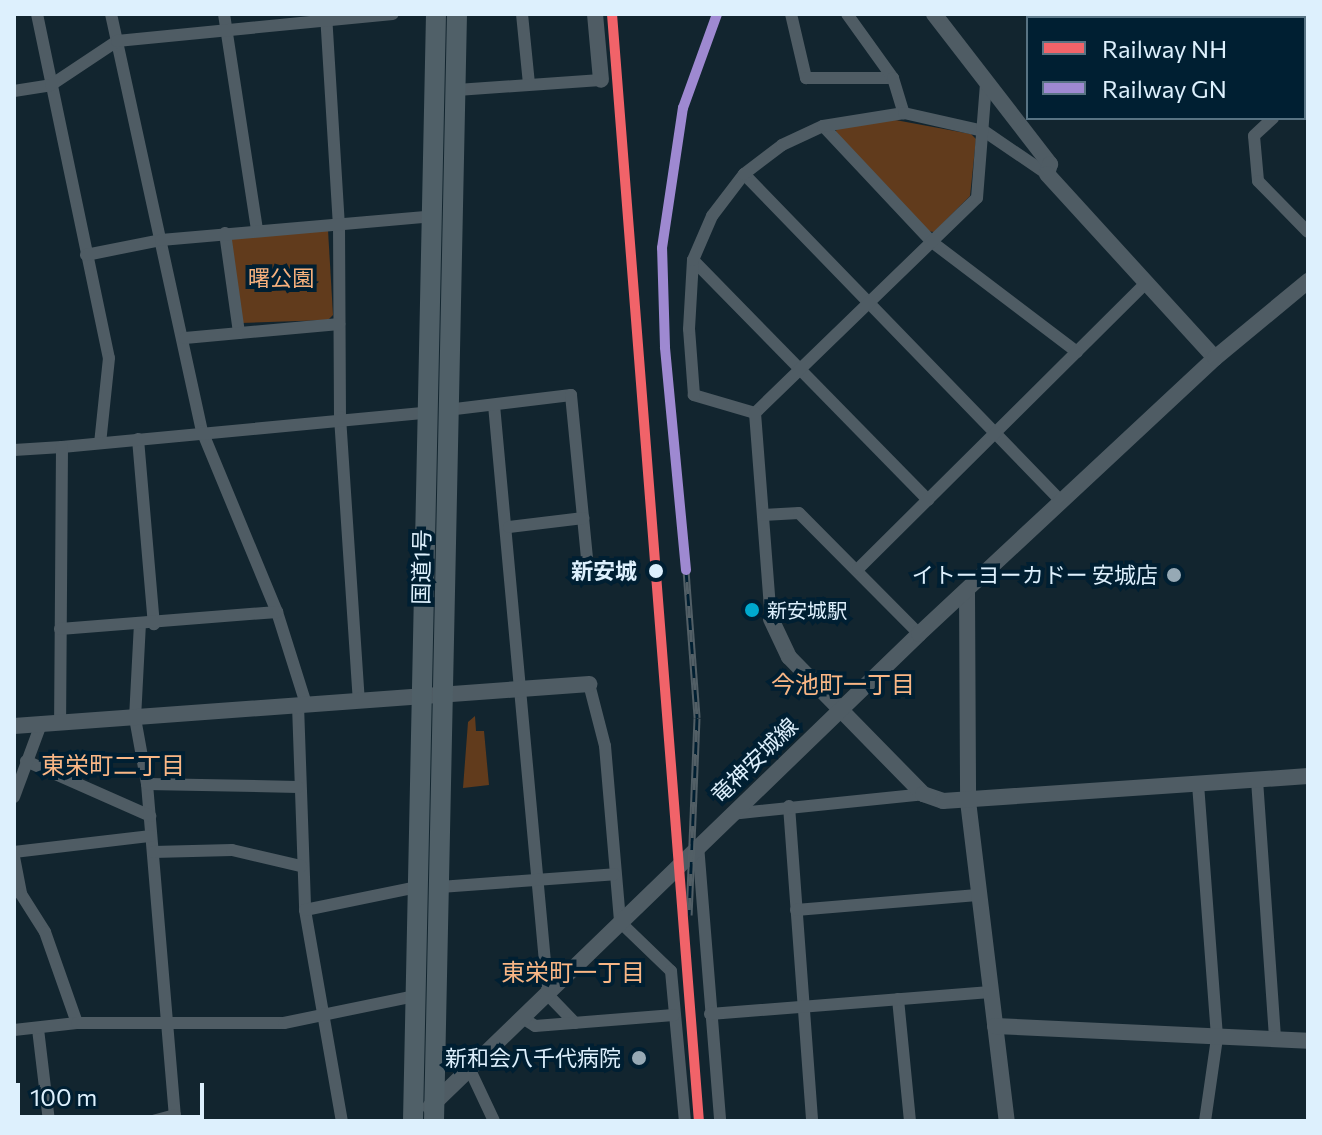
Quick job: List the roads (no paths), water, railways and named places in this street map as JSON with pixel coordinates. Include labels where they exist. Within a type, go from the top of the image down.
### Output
[{"type":"highway","name":"国道1号","points":[[434,1112],[445,693],[434,216],[436,14]]},
{"type":"highway","name":"国道1号","points":[[414,1121],[422,694],[457,90],[457,14]]},
{"type":"street","points":[[37,14],[109,358],[100,443]]},
{"type":"street","points":[[111,14],[185,338],[202,431],[277,612],[302,705],[298,787],[305,910],[320,1017],[342,1121]]},
{"type":"street","points":[[224,14],[257,229]]},
{"type":"street","points":[[14,91],[51,85],[117,41],[393,14]]},
{"type":"street","points":[[522,14],[529,84]]},
{"type":"street","points":[[457,90],[601,80],[595,14]]},
{"type":"street","points":[[791,14],[806,78],[893,78]]},
{"type":"street","points":[[847,14],[893,78],[904,113]]},
{"type":"street","points":[[934,14],[1050,164],[1047,174]]},
{"type":"street","points":[[327,19],[339,225],[340,417],[359,700]]},
{"type":"street","points":[[755,413],[977,198],[986,84]]},
{"type":"street","points":[[755,413],[694,395],[689,329],[693,260],[712,216],[744,174],[782,145],[823,126],[904,113],[984,131],[1047,174],[1215,358]]},
{"type":"street","points":[[1271,120],[1254,136],[1258,181],[1308,232]]},
{"type":"street","points":[[823,126],[932,242],[1077,352]]},
{"type":"street","points":[[744,174],[1062,502]]},
{"type":"street","points":[[86,255],[161,240],[257,229],[434,216]]},
{"type":"street","points":[[225,233],[239,333]]},
{"type":"street","points":[[693,260],[928,500]]},
{"type":"street","name":"竜神安城線","points":[[414,1121],[434,1112],[470,1070],[729,814],[919,634],[1215,358],[1308,281]]},
{"type":"street","points":[[858,569],[1145,284]]},
{"type":"street","points":[[185,338],[339,324]]},
{"type":"street","points":[[14,450],[340,417],[438,411],[571,395],[589,577]]},
{"type":"street","points":[[494,405],[509,527],[536,880],[548,995],[575,1023]]},
{"type":"street","points":[[755,413],[771,619],[789,657],[923,794]]},
{"type":"street","points":[[138,439],[154,624]]},
{"type":"street","points":[[60,722],[62,447]]},
{"type":"street","points":[[763,515],[799,513],[858,569],[919,634]]},
{"type":"street","points":[[509,527],[583,518]]},
{"type":"street","points":[[967,592],[968,801],[977,895],[1007,1121]]},
{"type":"street","points":[[60,629],[277,612]]},
{"type":"street","points":[[140,623],[135,718],[147,784],[175,1115],[152,1121]]},
{"type":"street","points":[[14,726],[589,684],[605,746],[620,922],[671,971],[685,1121]]},
{"type":"street","points":[[14,797],[41,724]]},
{"type":"street","points":[[26,761],[150,816]]},
{"type":"street","points":[[729,814],[923,794],[968,801],[1308,776]]},
{"type":"street","points":[[1257,780],[1275,1039]]},
{"type":"street","points":[[147,784],[298,787]]},
{"type":"street","points":[[1198,784],[1217,1038],[1205,1121]]},
{"type":"street","points":[[789,806],[812,1121]]},
{"type":"street","points":[[77,1023],[45,932],[21,894],[14,855],[151,836]]},
{"type":"street","points":[[698,845],[720,1121]]},
{"type":"street","points":[[153,852],[232,850],[301,866]]},
{"type":"street","points":[[440,887],[615,874]]},
{"type":"street","points":[[305,910],[417,887]]},
{"type":"street","points":[[796,910],[977,895]]},
{"type":"street","points":[[710,1014],[990,992]]},
{"type":"street","points":[[14,1030],[77,1023],[272,1024],[320,1017],[414,996]]},
{"type":"street","points":[[898,999],[910,1121]]},
{"type":"street","points":[[524,1019],[535,1026],[674,1015]]},
{"type":"street","points":[[995,1026],[1308,1041]]},
{"type":"street","points":[[38,1029],[49,1121]]},
{"type":"street","points":[[470,1070],[494,1121]]},
{"type":"railway","points":[[686,570],[697,718],[689,915]]},
{"type":"rail line","name":"NH","points":[[612,14],[699,1121]]},
{"type":"rail line","name":"GN","points":[[686,570],[665,347],[662,248],[683,108],[717,14]]},
{"type":"place","name":"新安城","points":[[656,571]]},
{"type":"place","name":"イトーヨーカドー 安城店","points":[[1174,575]]},
{"type":"place","name":"新安城駅","points":[[752,610]]},
{"type":"place","name":"新和会八千代病院","points":[[639,1058]]},
{"type":"district","name":"今池町一丁目","points":[[843,684]]},
{"type":"district","name":"東栄町二丁目","points":[[113,765]]},
{"type":"district","name":"東栄町一丁目","points":[[573,972]]},
{"type":"park label","name":"曙公園","points":[[281,278]]}]
